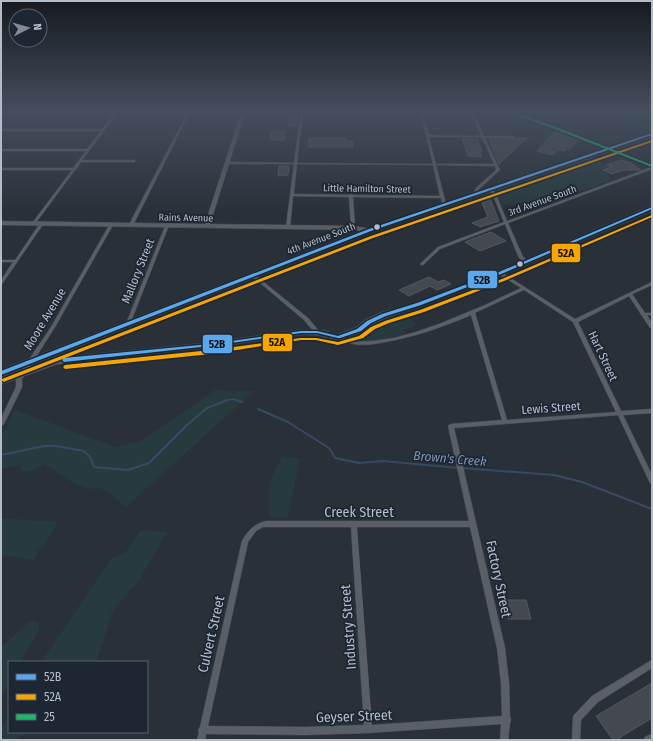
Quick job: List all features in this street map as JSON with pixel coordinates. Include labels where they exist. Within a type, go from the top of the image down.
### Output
[{"type":"main road","name":"4th Avenue South","points":[[1,373],[370,230],[622,145]]},
{"type":"main road","points":[[336,336],[359,330],[369,322],[384,315],[419,304],[500,273],[652,208]]},
{"type":"main road","points":[[1,381],[25,371],[55,362],[87,357],[210,345],[301,332],[319,332]]},
{"type":"main road","points":[[84,342],[76,351],[79,355],[87,357]]},
{"type":"street","points":[[34,223],[93,145]]},
{"type":"street","points":[[131,225],[173,145]]},
{"type":"street","points":[[207,226],[233,145]]},
{"type":"street","points":[[288,227],[298,145]]},
{"type":"street","points":[[430,145],[444,204]]},
{"type":"street","points":[[476,194],[477,190],[497,171],[487,145]]},
{"type":"street","points":[[597,145],[652,167]]},
{"type":"street","points":[[1,150],[89,150]]},
{"type":"street","points":[[80,161],[134,162]]},
{"type":"street","points":[[227,163],[496,165]]},
{"type":"street","name":"3rd Avenue South","points":[[422,264],[439,248],[652,167]]},
{"type":"street","points":[[1,169],[75,169]]},
{"type":"street","points":[[489,190],[493,192],[521,258],[526,262]]},
{"type":"street","name":"Little Hamilton Street","points":[[292,195],[442,197]]},
{"type":"street","points":[[352,195],[353,228]]},
{"type":"street","name":"Rains Avenue","points":[[1,222],[353,228],[370,230]]},
{"type":"street","points":[[1,283],[42,223]]},
{"type":"street","name":"Moore Avenue","points":[[1,424],[19,387],[19,379],[32,362],[111,225]]},
{"type":"street","name":"Mallory Street","points":[[128,324],[167,225]]},
{"type":"street","points":[[1,261],[16,261]]},
{"type":"street","name":"Hart Street","points":[[500,273],[575,321],[652,480]]},
{"type":"street","points":[[254,276],[306,319],[319,332]]},
{"type":"street","points":[[575,321],[652,283]]},
{"type":"street","points":[[336,336],[354,343],[384,341],[420,332],[472,312],[523,289]]},
{"type":"street","points":[[629,294],[632,296],[652,327]]},
{"type":"street","points":[[472,312],[505,422]]},
{"type":"street","points":[[644,314],[652,314]]},
{"type":"street","name":"Lewis Street","points":[[452,426],[652,411]]},
{"type":"street","name":"Factory Street","points":[[452,426],[501,648],[506,682],[507,720],[504,740]]},
{"type":"street","name":"Creek Street","points":[[249,534],[254,528],[264,524],[473,524]]},
{"type":"street","name":"Industry Street","points":[[354,524],[368,729]]},
{"type":"street","name":"Culvert Street","points":[[201,740],[245,541],[249,534]]},
{"type":"street","points":[[576,740],[577,718],[595,699],[652,664]]},
{"type":"street","name":"Geyser Street","points":[[202,730],[306,731],[368,729],[507,720]]},
{"type":"street","points":[[648,740],[652,738]]},
{"type":"green space","points":[[590,158],[610,167],[601,170],[609,174],[611,180],[533,209],[520,202],[513,205],[509,203],[502,206],[497,193],[499,189]]},
{"type":"green space","points":[[405,312],[417,326],[403,330],[405,334],[372,341],[352,340],[353,337],[381,320]]},
{"type":"green space","points":[[215,390],[254,391],[126,507],[107,491],[99,488],[88,489],[73,483],[45,464],[33,471],[23,472],[19,465],[1,469],[1,438],[15,410],[116,447],[141,441]]},
{"type":"green space","points":[[282,456],[300,459],[288,518],[269,517],[269,484]]},
{"type":"green space","points":[[1,518],[58,522],[44,546],[38,551],[35,560],[1,555]]},
{"type":"green space","points":[[141,530],[167,532],[140,579],[112,612],[97,660],[42,661],[111,559],[125,553]]},
{"type":"green space","points":[[34,620],[39,623],[39,629],[22,661],[8,661],[8,685],[1,697],[1,647],[29,622]]},
{"type":"green space","points":[[8,718],[8,733],[28,733],[13,740],[1,740],[1,730]]},
{"type":"building","points":[[308,145],[353,145],[353,147],[308,147]]},
{"type":"building","points":[[464,145],[479,145],[482,151],[480,151],[482,157],[468,156]]},
{"type":"building","points":[[491,145],[520,145],[499,164]]},
{"type":"building","points":[[543,145],[574,145],[570,149],[567,148],[565,151],[558,150],[553,155],[537,151]]},
{"type":"building","points":[[621,160],[631,163],[641,170],[624,170],[612,174],[603,170],[612,167],[607,165]]},
{"type":"building","points":[[279,166],[289,166],[288,175],[278,176]]},
{"type":"building","points":[[489,196],[499,221],[480,227],[472,223],[488,217],[482,203]]},
{"type":"building","points":[[491,232],[506,241],[480,251],[465,242]]},
{"type":"building","points":[[429,277],[438,282],[444,280],[451,284],[437,290],[430,286],[409,296],[399,290]]},
{"type":"building","points":[[504,600],[526,600],[531,619],[508,619]]},
{"type":"building","points":[[652,683],[652,718],[616,740],[613,740],[596,716]]},
{"type":"waterway","name":"Brown's Creek","points":[[1,455],[44,446],[56,446],[84,451],[90,457],[94,467],[128,470],[149,463],[186,426],[207,408],[228,400]]},
{"type":"waterway","name":"Brown's Creek","points":[[223,401],[228,400]]},
{"type":"waterway","name":"Brown's Creek","points":[[228,400],[236,400]]},
{"type":"waterway","name":"Brown's Creek","points":[[236,400],[242,402]]},
{"type":"waterway","name":"Brown's Creek","points":[[258,409],[288,422],[329,448],[335,458],[359,463],[383,461],[459,468]]},
{"type":"waterway","name":"Brown's Creek","points":[[462,468],[554,475],[582,482],[652,509]]},
{"type":"tunnel","points":[[321,333],[333,336]]},
{"type":"transit line","name":"25","points":[[598,145],[652,166]]},
{"type":"transit line","name":"52B","points":[[1,373],[370,230],[621,145]]},
{"type":"transit line","name":"52A","points":[[4,380],[372,237],[642,145]]},
{"type":"transit line","name":"52B","points":[[64,360],[210,345],[301,332],[317,332],[338,337],[359,330],[369,322],[384,315],[419,304],[500,273],[652,208]]},
{"type":"transit line","name":"52A","points":[[65,367],[211,352],[301,339],[316,339],[338,344],[361,337],[373,328],[387,322],[422,311],[503,280],[652,216]]}]
